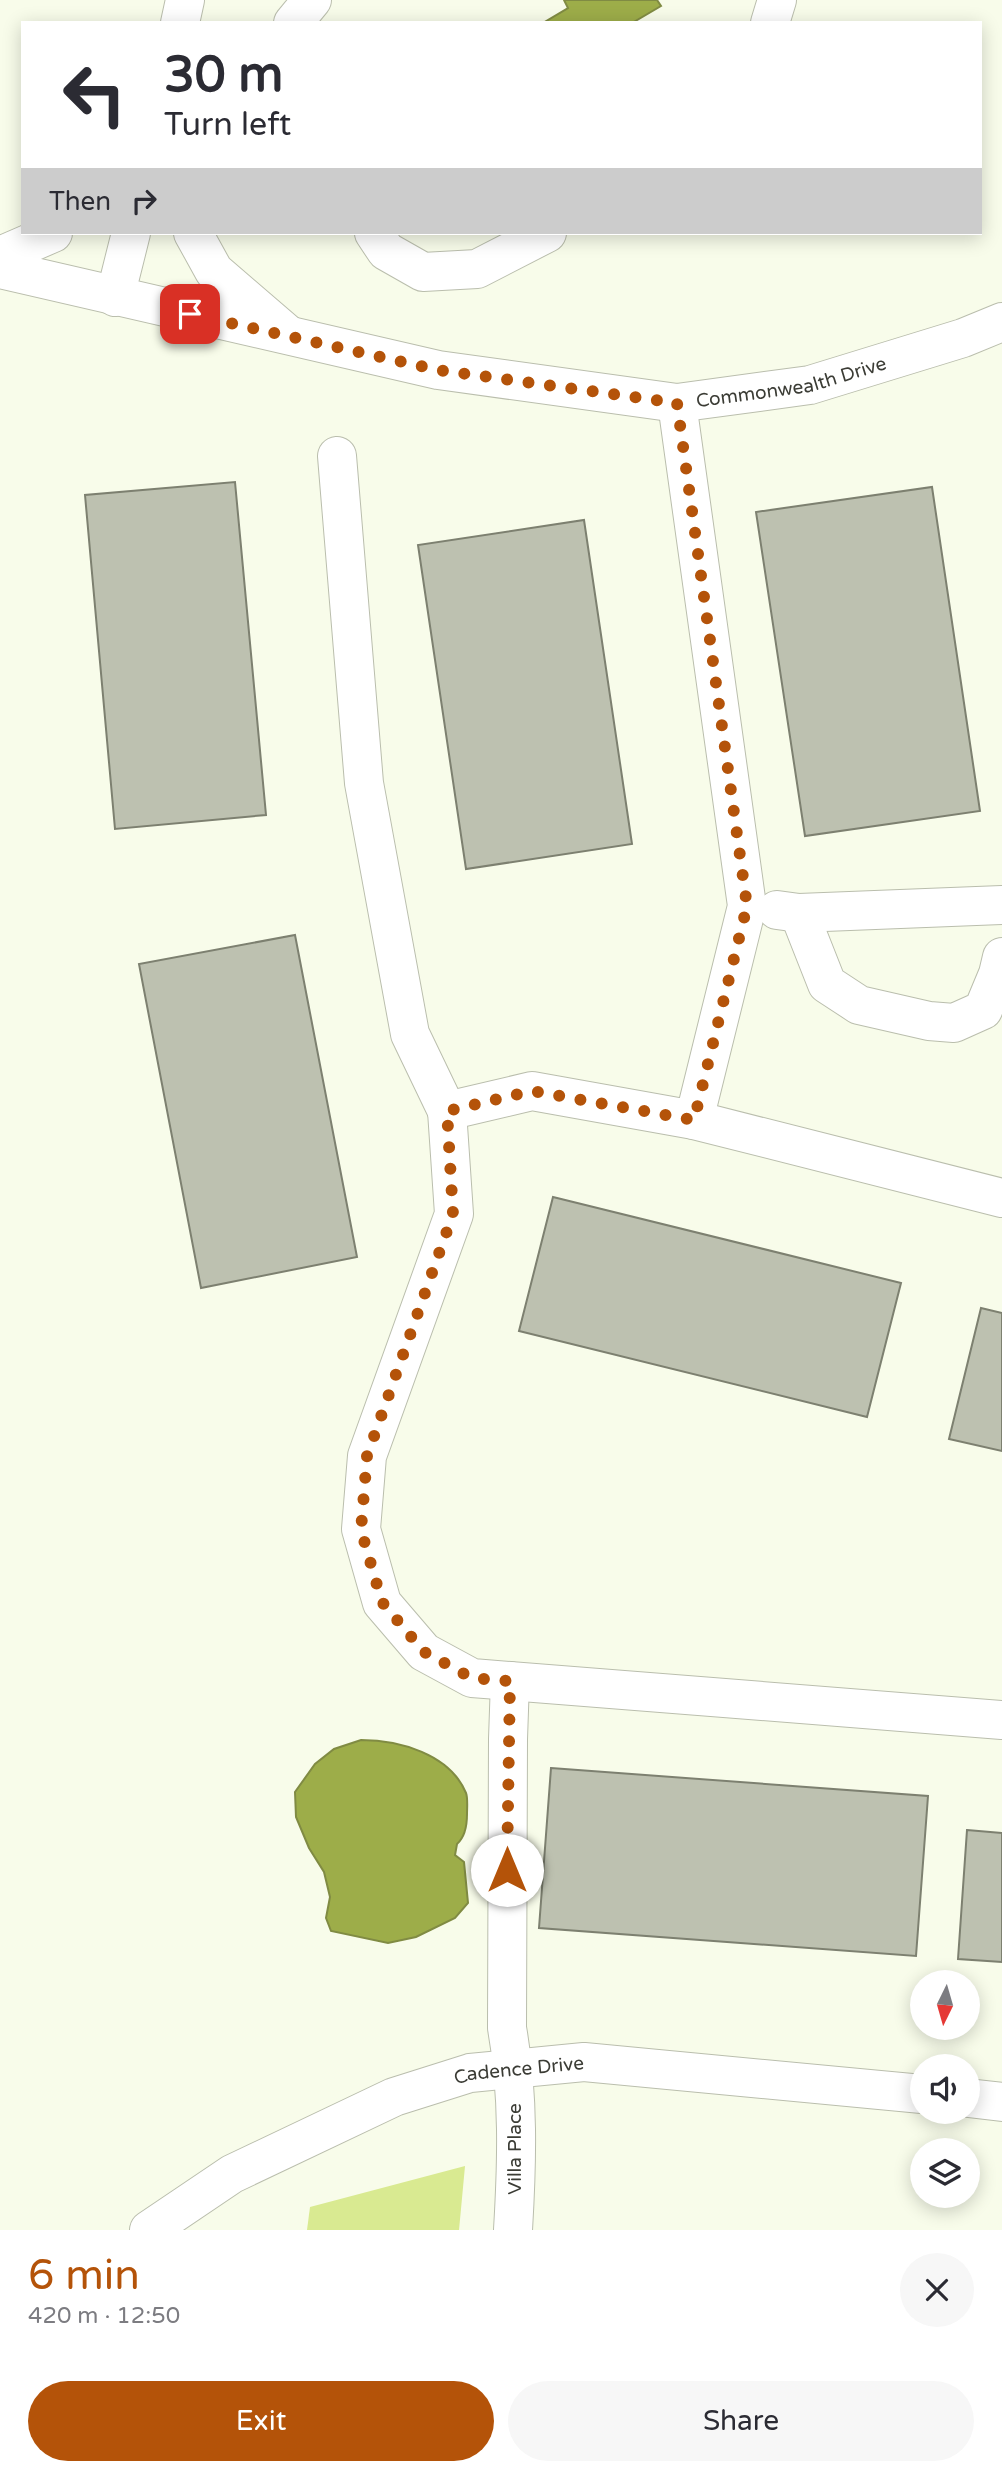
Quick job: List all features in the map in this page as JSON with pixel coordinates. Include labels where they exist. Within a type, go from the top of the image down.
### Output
[{"type":"street","points":[[180,21],[185,0]]},
{"type":"street","points":[[295,21],[312,0]]},
{"type":"street","points":[[771,21],[777,0]]},
{"type":"street","points":[[0,256],[48,235]]},
{"type":"street","points":[[115,297],[130,235]]},
{"type":"street","points":[[194,235],[214,271],[290,337]]},
{"type":"street","points":[[375,235],[386,251],[423,272],[477,269],[543,235]]},
{"type":"street","name":"Commonwealth Drive","points":[[0,269],[438,370],[677,403],[810,385],[963,338],[1002,322]]},
{"type":"street","points":[[677,403],[747,906],[694,1120]]},
{"type":"street","points":[[337,456],[364,783],[410,1034],[447,1111],[453,1214],[367,1456],[361,1530],[382,1602],[424,1652],[472,1678],[1002,1720]]},
{"type":"street","points":[[747,906],[799,913],[1002,905]]},
{"type":"street","points":[[799,913],[827,984],[859,1005],[918,1018],[954,1023],[983,1010],[1002,957]]},
{"type":"street","points":[[447,1111],[532,1091],[694,1120],[1002,1198]]},
{"type":"street","name":"Villa Place","points":[[510,1681],[507,2028],[514,2068],[516,2173],[513,2230]]},
{"type":"street","name":"Cadence Drive","points":[[149,2230],[232,2174],[394,2097],[470,2073],[584,2062],[910,2093]]},
{"type":"street","points":[[980,2099],[1002,2102]]},
{"type":"shaded area","points":[[564,0],[657,0],[661,6],[635,21],[546,21],[568,8]]},
{"type":"shaded area","points":[[361,1740],[407,1746],[436,1759],[458,1780],[467,1798],[466,1826],[455,1855],[464,1862],[468,1903],[455,1918],[416,1937],[388,1943],[331,1931],[326,1918],[330,1897],[324,1872],[309,1848],[296,1817],[295,1792],[315,1764],[334,1749]]},
{"type":"shaded area","points":[[465,2166],[459,2230],[307,2230],[310,2207]]},
{"type":"building","points":[[235,482],[266,815],[115,829],[85,495]]},
{"type":"building","points":[[932,487],[980,811],[805,836],[756,512]]},
{"type":"building","points":[[584,520],[632,844],[466,869],[418,545]]},
{"type":"building","points":[[295,935],[357,1257],[201,1288],[139,964]]},
{"type":"building","points":[[553,1197],[901,1283],[867,1417],[519,1331]]},
{"type":"building","points":[[981,1308],[1002,1313],[1002,1451],[949,1439]]},
{"type":"building","points":[[551,1768],[928,1796],[916,1956],[539,1928]]},
{"type":"building","points":[[967,1830],[1002,1833],[1002,1962],[958,1959]]},
{"type":"route","points":[[190,314],[438,370],[677,403],[747,906],[694,1120],[532,1091],[447,1111],[453,1214],[367,1456],[361,1530],[382,1602],[424,1652],[472,1678],[510,1681],[507,1870]]}]
